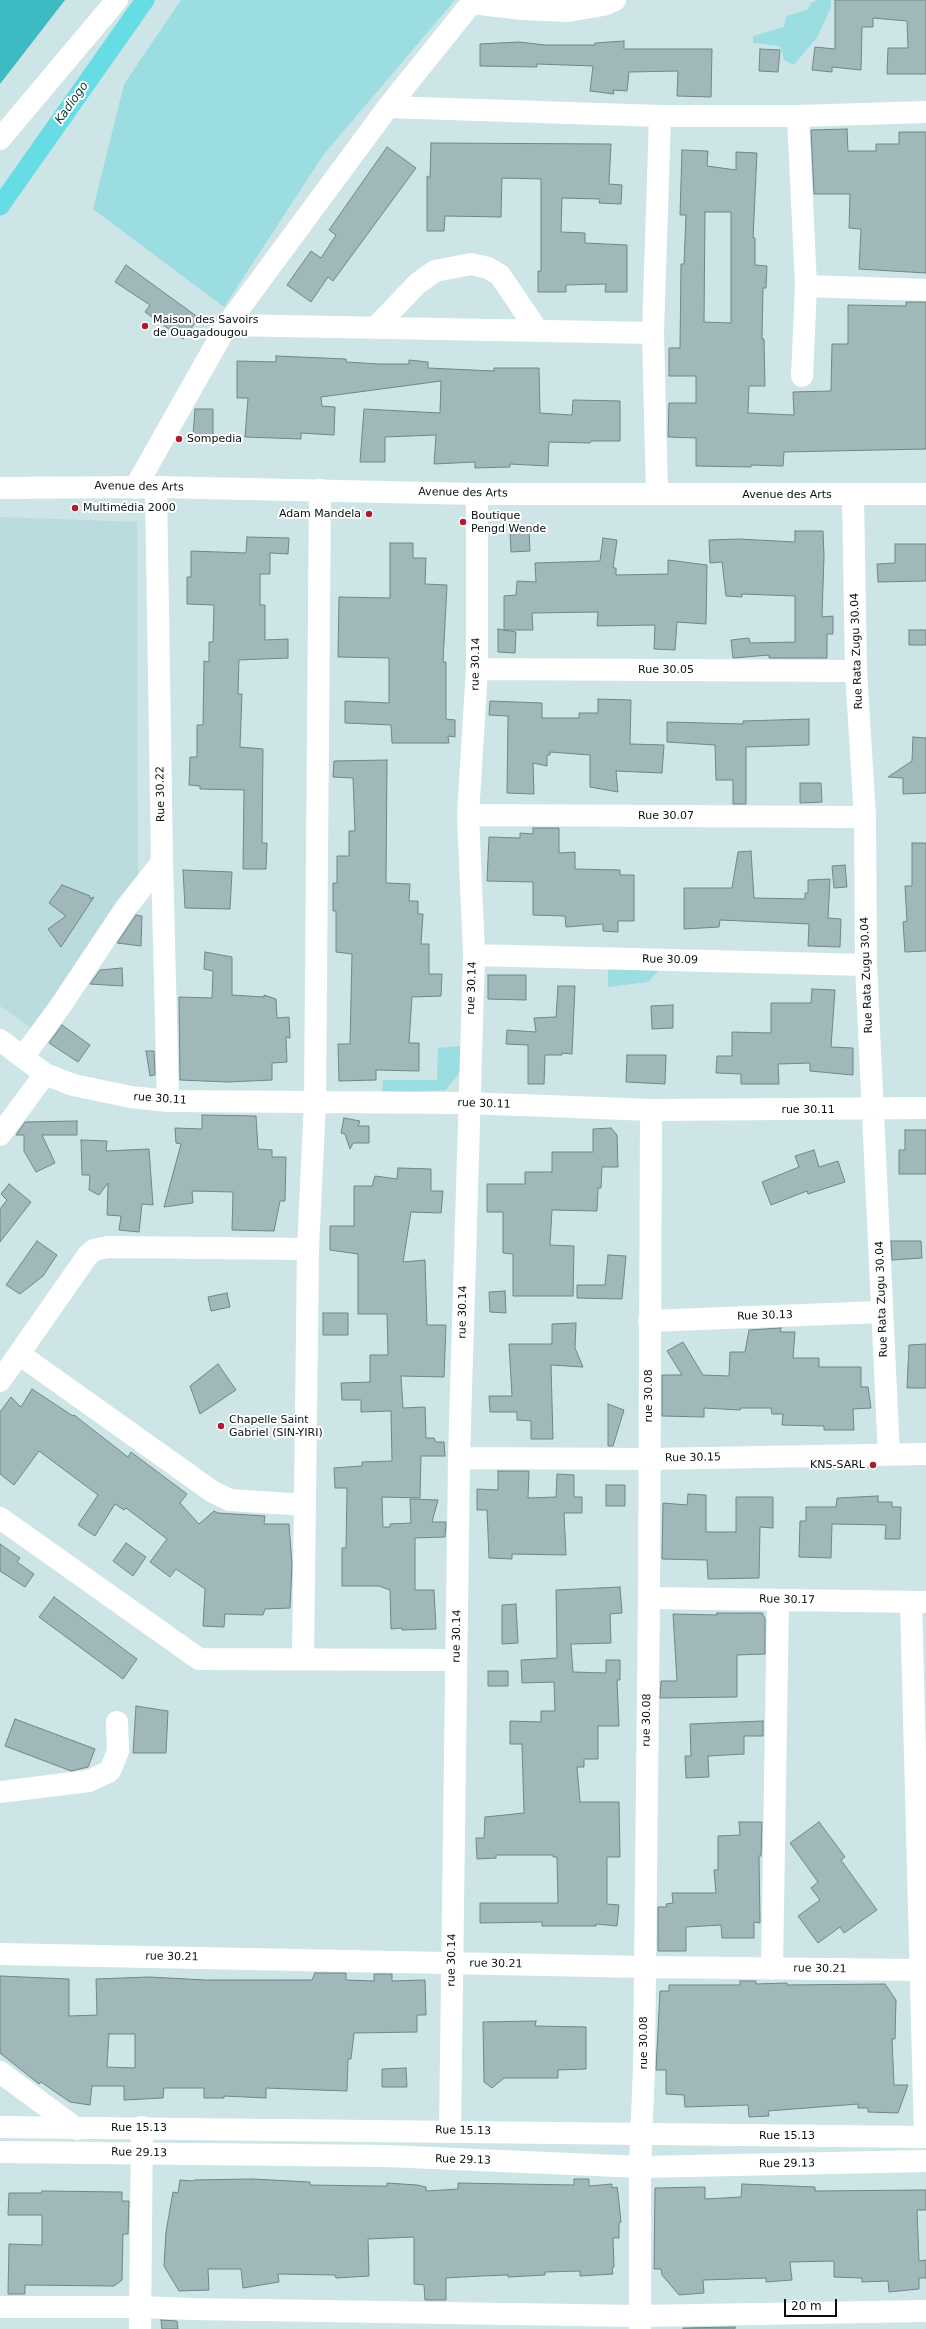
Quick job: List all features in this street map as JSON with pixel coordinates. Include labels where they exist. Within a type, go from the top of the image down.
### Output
[{"type":"street","points":[[0,139],[117,0]]},
{"type":"street","points":[[145,487],[227,325],[388,108],[473,2],[522,9],[568,11],[603,5],[615,0]]},
{"type":"street","points":[[388,108],[660,116],[798,116],[926,112]]},
{"type":"street","points":[[657,494],[653,333],[660,116]]},
{"type":"street","points":[[798,116],[806,286],[802,376]]},
{"type":"street","points":[[376,327],[418,284],[435,271],[471,264],[488,268],[500,275],[537,330]]},
{"type":"street","points":[[806,286],[926,290]]},
{"type":"street","points":[[227,325],[653,333]]},
{"type":"street","name":"Avenue des Arts","points":[[0,488],[73,486],[477,494],[926,494]]},
{"type":"street","name":"Rue 30.22","points":[[145,487],[162,862],[168,1101]]},
{"type":"street","points":[[303,1659],[308,1249],[314,1102],[320,490]]},
{"type":"street","name":"rue 30.14","points":[[450,2131],[459,1458],[468,1103],[474,955],[468,816],[477,669],[477,494]]},
{"type":"street","name":"Rue Rata Zugu 30.04","points":[[853,495],[856,671],[864,817],[866,965],[872,1110],[880,1241],[881,1312],[889,1455]]},
{"type":"street","name":"Rue 30.05","points":[[477,669],[856,671]]},
{"type":"street","name":"Rue 30.07","points":[[468,816],[864,817]]},
{"type":"street","points":[[24,1057],[59,1008],[125,909],[162,862]]},
{"type":"street","name":"Rue 30.09","points":[[474,955],[866,965]]},
{"type":"street","points":[[0,1040],[45,1074],[0,1135]]},
{"type":"street","name":"rue 30.11","points":[[45,1074],[73,1085],[131,1097],[168,1101],[468,1103],[651,1110],[872,1110],[926,1108]]},
{"type":"street","name":"rue 30.08","points":[[640,2323],[640,2167],[649,1598],[651,1110]]},
{"type":"street","points":[[0,1381],[88,1255],[101,1248],[308,1249]]},
{"type":"street","name":"Rue 30.13","points":[[649,1321],[881,1312]]},
{"type":"street","points":[[19,1354],[213,1492],[230,1500],[305,1505]]},
{"type":"street","name":"Rue 30.15","points":[[459,1458],[649,1459],[926,1454]]},
{"type":"street","points":[[0,1518],[199,1659],[456,1660]]},
{"type":"street","name":"Rue 30.17","points":[[649,1598],[919,1602]]},
{"type":"street","points":[[772,1969],[778,1600]]},
{"type":"street","points":[[919,1602],[920,1970],[925,2137]]},
{"type":"street","points":[[0,1792],[89,1781],[110,1771],[118,1751],[117,1722]]},
{"type":"street","name":"rue 30.21","points":[[0,1954],[644,1967],[920,1970]]},
{"type":"street","points":[[0,2072],[77,2128]]},
{"type":"street","name":"Rue 15.13","points":[[0,2127],[142,2127],[641,2135],[925,2137]]},
{"type":"street","points":[[140,2329],[142,2127]]},
{"type":"street","name":"Rue 29.13","points":[[0,2152],[386,2156],[640,2167],[926,2161]]},
{"type":"street","points":[[0,2307],[140,2306],[192,2310],[640,2323],[774,2321],[926,2311]]},
{"type":"shaded area","points":[[0,0],[65,0],[0,84]]},
{"type":"shaded area","points":[[181,0],[455,0],[324,154],[224,307],[93,209],[124,84]]},
{"type":"shaded area","points":[[818,0],[831,0],[831,7],[818,36],[794,65],[784,60],[780,46],[753,43],[753,36],[784,27],[786,16],[807,10],[812,2]]},
{"type":"shaded area","points":[[0,517],[137,522],[138,882],[31,1028],[0,1006]]},
{"type":"shaded area","points":[[608,968],[659,970],[648,982],[608,987]]},
{"type":"shaded area","points":[[460,1046],[460,1072],[446,1090],[382,1094],[383,1080],[437,1080],[438,1048]]},
{"type":"building","points":[[835,0],[926,0],[926,74],[887,74],[888,48],[908,48],[907,21],[873,18],[873,27],[862,27],[861,70],[832,67],[832,72],[812,70],[815,47],[835,49]]},
{"type":"building","points":[[624,41],[624,49],[712,49],[711,97],[677,96],[678,71],[629,72],[627,91],[613,90],[614,94],[590,91],[593,66],[537,64],[537,67],[480,66],[480,44],[519,42],[545,45],[595,45],[595,43]]},
{"type":"building","points":[[760,49],[780,50],[778,72],[759,71]]},
{"type":"building","points":[[847,129],[848,151],[876,151],[876,144],[899,144],[899,132],[926,132],[926,273],[859,269],[861,229],[849,228],[850,194],[814,194],[811,130]]},
{"type":"building","points":[[431,143],[611,144],[609,184],[622,185],[621,204],[599,203],[600,199],[562,198],[561,232],[585,233],[585,243],[627,245],[627,292],[605,292],[606,284],[566,285],[566,292],[538,292],[538,271],[541,271],[541,179],[502,178],[501,217],[445,216],[444,231],[427,231],[427,176],[430,178]]},
{"type":"building","points":[[387,147],[416,168],[333,281],[328,277],[311,302],[287,285],[311,251],[321,258],[336,235],[329,230]]},
{"type":"building","points":[[682,150],[708,151],[707,166],[736,170],[736,152],[757,153],[753,238],[755,238],[755,265],[767,266],[766,288],[763,288],[762,339],[764,339],[765,386],[749,386],[748,413],[794,415],[793,392],[831,391],[832,344],[848,344],[848,305],[906,306],[906,302],[926,302],[926,449],[784,452],[783,466],[696,466],[696,438],[668,437],[669,403],[696,403],[696,376],[669,376],[669,348],[680,348],[681,264],[684,264],[686,215],[680,215]],"holes":[[[705,212],[731,212],[731,323],[704,322]]]},
{"type":"building","points":[[126,265],[199,318],[183,339],[145,312],[150,305],[115,282]]},
{"type":"building","points":[[276,356],[346,359],[346,362],[379,364],[409,364],[409,360],[428,362],[428,368],[494,371],[494,368],[539,368],[540,413],[572,415],[573,400],[620,401],[620,441],[591,441],[590,443],[549,442],[548,466],[510,464],[510,467],[475,468],[475,462],[434,464],[436,435],[385,437],[385,462],[360,462],[364,409],[440,413],[441,381],[321,397],[322,406],[335,407],[334,435],[301,433],[301,439],[245,437],[248,398],[237,398],[237,361],[276,362]]},
{"type":"building","points":[[195,409],[213,409],[213,437],[193,435]]},
{"type":"building","points":[[529,531],[530,551],[511,552],[510,532]]},
{"type":"building","points":[[795,531],[823,531],[824,556],[822,617],[833,616],[833,634],[827,634],[827,658],[769,658],[769,655],[733,658],[731,640],[749,638],[750,643],[795,642],[795,596],[742,594],[742,597],[726,596],[722,562],[710,563],[709,540],[739,539],[795,542]]},
{"type":"building","points":[[247,537],[289,538],[288,554],[270,553],[270,574],[260,574],[260,605],[265,605],[265,640],[288,639],[288,658],[239,660],[238,694],[242,694],[240,747],[263,749],[262,843],[267,843],[266,869],[243,869],[244,790],[200,789],[200,786],[189,785],[190,757],[197,757],[197,725],[203,725],[204,661],[209,662],[209,642],[213,642],[214,605],[187,604],[187,577],[191,577],[191,551],[246,553]]},
{"type":"building","points":[[603,538],[617,540],[613,568],[616,568],[616,575],[668,574],[668,560],[707,565],[706,624],[677,622],[675,650],[654,649],[655,625],[597,626],[598,612],[532,613],[533,630],[504,630],[504,596],[516,595],[517,581],[536,582],[535,563],[600,561]]},
{"type":"building","points":[[390,543],[413,543],[413,558],[426,558],[425,584],[447,585],[443,662],[446,662],[446,719],[455,720],[455,737],[448,736],[449,743],[392,743],[391,725],[345,723],[345,701],[389,703],[389,658],[338,657],[339,597],[390,598]]},
{"type":"building","points":[[895,544],[926,544],[926,581],[878,582],[877,564],[895,563]]},
{"type":"building","points":[[498,629],[516,632],[515,653],[498,652]]},
{"type":"building","points":[[909,630],[926,630],[926,645],[909,645]]},
{"type":"building","points":[[598,699],[631,700],[630,744],[664,745],[662,773],[616,771],[618,792],[590,787],[590,755],[550,752],[550,755],[547,755],[547,766],[533,763],[534,794],[507,793],[508,716],[489,715],[490,701],[542,703],[542,718],[579,718],[579,713],[598,713]]},
{"type":"building","points":[[809,719],[809,745],[746,747],[746,804],[733,804],[733,780],[716,780],[715,745],[667,742],[667,722],[743,724],[743,721]]},
{"type":"building","points":[[913,737],[926,738],[926,793],[903,794],[903,778],[888,777],[912,761]]},
{"type":"building","points":[[387,760],[386,883],[410,884],[409,901],[418,901],[418,914],[423,914],[421,944],[429,944],[429,974],[442,974],[441,996],[412,997],[409,1043],[419,1043],[419,1071],[376,1070],[376,1080],[339,1081],[338,1044],[350,1044],[352,954],[336,952],[336,911],[333,911],[333,883],[337,883],[337,856],[349,856],[349,831],[355,831],[353,778],[333,777],[334,761]]},
{"type":"building","points":[[800,783],[821,783],[822,802],[800,803]]},
{"type":"building","points":[[533,828],[559,828],[559,853],[575,852],[575,869],[620,870],[620,875],[634,875],[634,921],[618,921],[618,932],[603,931],[603,924],[566,927],[565,916],[533,915],[533,882],[487,881],[489,837],[520,838],[520,833],[533,834]]},
{"type":"building","points":[[912,843],[926,843],[926,951],[905,952],[903,922],[907,921],[905,886],[912,886]]},
{"type":"building","points":[[751,851],[754,898],[805,899],[805,893],[808,893],[808,880],[830,879],[828,918],[841,919],[840,947],[808,946],[809,924],[720,920],[719,927],[684,929],[684,888],[732,888],[738,852]]},
{"type":"building","points":[[845,865],[847,887],[834,888],[832,866]]},
{"type":"building","points":[[183,870],[232,872],[230,909],[185,908]]},
{"type":"building","points":[[62,885],[90,896],[90,899],[94,897],[61,947],[48,929],[66,916],[49,903]]},
{"type":"building","points":[[136,915],[142,916],[141,946],[117,943]]},
{"type":"building","points":[[205,952],[232,957],[232,995],[264,997],[264,995],[276,999],[277,1018],[289,1017],[290,1038],[286,1037],[287,1062],[272,1063],[272,1080],[228,1082],[180,1080],[179,997],[212,998],[213,971],[204,969]]},
{"type":"building","points":[[122,968],[123,986],[90,984],[100,970]]},
{"type":"building","points":[[488,975],[526,975],[526,1000],[488,999]]},
{"type":"building","points":[[558,986],[575,986],[572,1054],[562,1053],[562,1055],[545,1055],[544,1084],[528,1084],[528,1045],[506,1044],[507,1030],[536,1032],[534,1018],[556,1017]]},
{"type":"building","points":[[812,989],[835,990],[831,1047],[853,1048],[853,1075],[810,1071],[810,1063],[778,1064],[779,1084],[741,1084],[741,1074],[716,1073],[717,1056],[732,1056],[732,1032],[771,1033],[771,1003],[811,1003]]},
{"type":"building","points":[[673,1005],[673,1028],[652,1029],[651,1006]]},
{"type":"building","points":[[62,1025],[90,1045],[78,1062],[49,1043]]},
{"type":"building","points":[[146,1051],[154,1051],[155,1075],[150,1076]]},
{"type":"building","points":[[627,1055],[666,1055],[665,1084],[626,1082]]},
{"type":"building","points":[[202,1115],[256,1116],[258,1149],[272,1150],[272,1157],[286,1157],[285,1201],[280,1201],[274,1231],[232,1230],[233,1192],[192,1191],[193,1203],[164,1207],[181,1144],[176,1143],[175,1128],[202,1129]]},
{"type":"building","points":[[344,1118],[360,1121],[358,1126],[369,1126],[369,1143],[353,1143],[350,1149],[345,1134],[341,1133]]},
{"type":"building","points":[[77,1121],[77,1135],[42,1135],[55,1163],[36,1172],[24,1151],[24,1135],[16,1135],[25,1122]]},
{"type":"building","points":[[611,1128],[617,1135],[618,1167],[602,1167],[601,1188],[598,1188],[597,1211],[552,1210],[550,1245],[574,1246],[573,1296],[513,1296],[513,1254],[503,1253],[503,1212],[487,1212],[487,1184],[525,1184],[525,1172],[552,1172],[552,1152],[593,1152],[593,1129]]},
{"type":"building","points":[[905,1130],[926,1130],[926,1174],[899,1174],[899,1150],[905,1150]]},
{"type":"building","points":[[81,1140],[107,1141],[106,1151],[149,1149],[153,1205],[142,1204],[139,1232],[119,1230],[121,1216],[107,1215],[108,1183],[99,1195],[89,1190],[90,1175],[82,1175]]},
{"type":"building","points":[[814,1150],[819,1167],[838,1161],[845,1182],[808,1194],[807,1191],[771,1205],[762,1182],[799,1167],[795,1156]]},
{"type":"building","points":[[398,1168],[431,1169],[431,1191],[443,1191],[441,1213],[411,1212],[403,1262],[425,1260],[427,1325],[446,1325],[444,1377],[401,1376],[403,1408],[425,1407],[426,1438],[434,1438],[436,1442],[444,1442],[445,1456],[421,1456],[420,1498],[382,1497],[383,1527],[390,1527],[390,1524],[411,1523],[410,1499],[438,1500],[432,1522],[446,1522],[445,1537],[415,1538],[415,1590],[434,1590],[436,1629],[391,1629],[390,1590],[379,1586],[342,1586],[342,1548],[346,1548],[347,1488],[335,1488],[334,1468],[362,1466],[362,1462],[392,1461],[391,1411],[361,1412],[361,1400],[342,1400],[341,1383],[370,1382],[370,1355],[388,1355],[387,1314],[358,1314],[358,1254],[330,1250],[330,1226],[354,1226],[354,1186],[372,1186],[375,1176],[397,1179]]},
{"type":"building","points":[[9,1184],[31,1202],[0,1242],[0,1209],[7,1200],[1,1194]]},
{"type":"building","points":[[37,1241],[57,1255],[43,1276],[20,1294],[6,1285]]},
{"type":"building","points":[[891,1241],[921,1241],[922,1258],[892,1260]]},
{"type":"building","points":[[608,1255],[626,1256],[622,1299],[577,1298],[577,1285],[605,1285]]},
{"type":"building","points":[[505,1291],[506,1313],[490,1312],[489,1292]]},
{"type":"building","points":[[227,1293],[230,1307],[211,1311],[208,1297]]},
{"type":"building","points":[[323,1313],[348,1313],[348,1335],[323,1335]]},
{"type":"building","points":[[576,1323],[575,1348],[583,1367],[551,1365],[553,1439],[531,1439],[531,1421],[517,1420],[517,1412],[490,1412],[489,1396],[512,1396],[509,1344],[552,1344],[552,1324]]},
{"type":"building","points":[[781,1328],[780,1332],[795,1332],[793,1358],[819,1358],[819,1367],[861,1367],[861,1387],[868,1387],[871,1408],[853,1409],[854,1430],[824,1430],[824,1426],[782,1425],[783,1414],[772,1414],[771,1408],[741,1408],[740,1410],[704,1408],[704,1417],[662,1416],[662,1375],[682,1375],[667,1351],[683,1342],[703,1375],[729,1376],[730,1352],[745,1352],[749,1330]]},
{"type":"building","points":[[926,1344],[926,1388],[907,1388],[909,1345]]},
{"type":"building","points":[[218,1364],[236,1390],[200,1414],[190,1386]]},
{"type":"building","points":[[32,1389],[73,1416],[74,1415],[128,1457],[131,1452],[187,1494],[180,1503],[199,1524],[214,1511],[218,1513],[265,1516],[264,1524],[289,1524],[292,1565],[290,1608],[265,1609],[263,1615],[225,1614],[224,1627],[203,1626],[205,1589],[176,1569],[170,1577],[150,1562],[167,1539],[126,1508],[124,1510],[115,1504],[95,1536],[78,1525],[98,1495],[39,1451],[14,1485],[0,1474],[0,1412],[11,1397],[21,1407]]},
{"type":"building","points":[[608,1404],[624,1410],[613,1446],[608,1446]]},
{"type":"building","points":[[498,1471],[529,1471],[528,1498],[556,1497],[557,1474],[574,1475],[574,1497],[582,1497],[582,1513],[564,1513],[566,1555],[512,1554],[512,1559],[489,1558],[487,1510],[477,1510],[477,1489],[498,1490]]},
{"type":"building","points":[[606,1485],[625,1485],[625,1506],[606,1506]]},
{"type":"building","points":[[688,1494],[706,1495],[706,1532],[736,1532],[736,1497],[773,1497],[773,1528],[760,1527],[759,1578],[708,1579],[707,1560],[662,1559],[663,1503],[687,1505]]},
{"type":"building","points":[[878,1496],[878,1502],[892,1502],[892,1507],[901,1507],[900,1539],[885,1539],[886,1525],[832,1524],[831,1558],[799,1557],[800,1521],[806,1521],[806,1507],[836,1507],[837,1498]]},
{"type":"building","points":[[126,1543],[146,1557],[133,1576],[113,1561]]},
{"type":"building","points":[[0,1544],[20,1558],[17,1562],[34,1574],[25,1587],[0,1571]]},
{"type":"building","points":[[620,1587],[622,1613],[610,1614],[611,1643],[571,1644],[573,1672],[606,1673],[606,1660],[620,1660],[620,1680],[617,1680],[619,1726],[598,1726],[598,1759],[584,1759],[584,1767],[577,1767],[580,1802],[619,1802],[620,1857],[607,1857],[607,1904],[619,1905],[617,1926],[596,1924],[596,1926],[542,1926],[542,1922],[480,1923],[480,1903],[558,1903],[557,1857],[553,1857],[553,1855],[496,1855],[496,1858],[477,1859],[476,1838],[484,1838],[485,1817],[524,1813],[522,1744],[510,1744],[510,1721],[541,1722],[541,1711],[555,1711],[554,1682],[522,1683],[521,1660],[557,1658],[556,1590]]},
{"type":"building","points":[[54,1597],[137,1659],[123,1679],[39,1617]]},
{"type":"building","points":[[516,1604],[518,1643],[502,1644],[502,1605]]},
{"type":"building","points":[[717,1613],[762,1613],[765,1618],[765,1654],[737,1655],[737,1697],[660,1698],[661,1681],[677,1681],[673,1614],[717,1615]]},
{"type":"building","points":[[488,1671],[508,1671],[508,1686],[488,1686]]},
{"type":"building","points":[[136,1706],[168,1711],[166,1753],[133,1753]]},
{"type":"building","points":[[15,1719],[95,1749],[88,1767],[71,1771],[5,1746]]},
{"type":"building","points":[[763,1721],[763,1736],[744,1736],[744,1754],[708,1756],[709,1777],[686,1778],[685,1756],[691,1756],[690,1724]]},
{"type":"building","points":[[739,1822],[762,1822],[761,1856],[759,1856],[760,1923],[754,1922],[754,1938],[722,1938],[721,1925],[686,1927],[686,1951],[658,1951],[658,1907],[667,1907],[666,1904],[673,1903],[672,1893],[716,1893],[714,1870],[718,1870],[718,1836],[740,1835]]},
{"type":"building","points":[[819,1822],[845,1857],[841,1860],[877,1910],[844,1933],[840,1927],[818,1943],[798,1916],[820,1900],[811,1888],[818,1882],[790,1843]]},
{"type":"building","points":[[315,1973],[346,1973],[346,1980],[374,1981],[374,1974],[392,1974],[392,1981],[425,1980],[426,2015],[417,2015],[417,2032],[354,2033],[351,2059],[348,2059],[347,2091],[266,2088],[266,2098],[224,2096],[224,2098],[204,2098],[204,2088],[164,2088],[163,2098],[124,2100],[124,2086],[92,2086],[90,2105],[70,2102],[41,2082],[39,2084],[0,2053],[0,1976],[69,1979],[69,2016],[97,2015],[96,1979],[149,1977],[206,1980],[312,1980]],"holes":[[[109,2034],[135,2034],[135,2068],[107,2067]]]},
{"type":"building","points":[[740,1981],[756,1981],[756,1984],[787,1983],[787,1985],[885,1984],[896,2000],[895,2039],[892,2039],[894,2085],[908,2085],[898,2113],[868,2112],[868,2108],[858,2108],[858,2104],[768,2111],[769,2116],[749,2117],[748,2105],[685,2107],[684,2095],[666,2094],[666,2070],[656,2070],[660,1991],[669,1991],[669,1985],[740,1985]]},
{"type":"building","points":[[536,2021],[535,2026],[586,2027],[586,2069],[558,2070],[558,2078],[504,2078],[492,2088],[484,2082],[483,2022]]},
{"type":"building","points":[[406,2068],[407,2087],[382,2087],[382,2069]]},
{"type":"building","points":[[252,2179],[310,2182],[310,2185],[387,2186],[387,2183],[417,2185],[426,2187],[426,2191],[458,2189],[458,2183],[574,2185],[574,2179],[589,2179],[589,2186],[612,2184],[612,2188],[617,2187],[621,2222],[619,2223],[619,2238],[613,2238],[613,2274],[580,2276],[580,2271],[545,2272],[545,2275],[508,2277],[508,2275],[446,2278],[446,2300],[425,2300],[424,2285],[414,2284],[414,2237],[368,2239],[369,2276],[336,2278],[335,2275],[278,2274],[279,2282],[243,2288],[241,2269],[208,2269],[209,2290],[179,2291],[164,2266],[166,2232],[173,2192],[178,2193],[180,2180]]},
{"type":"building","points":[[742,2184],[815,2187],[815,2191],[926,2190],[926,2210],[917,2210],[919,2261],[926,2260],[926,2278],[919,2278],[919,2289],[889,2292],[888,2281],[862,2282],[862,2278],[834,2277],[834,2261],[790,2262],[792,2280],[766,2282],[766,2278],[703,2280],[704,2293],[679,2295],[662,2275],[661,2269],[654,2269],[655,2188],[705,2187],[705,2199],[741,2197]]},
{"type":"building","points":[[42,2191],[122,2192],[122,2201],[129,2201],[128,2234],[123,2234],[122,2280],[114,2286],[25,2285],[25,2294],[8,2294],[9,2244],[42,2245],[42,2215],[8,2215],[9,2193],[42,2193]]},
{"type":"building","points":[[161,2320],[177,2321],[178,2329],[162,2329]]},
{"type":"building","points":[[735,2327],[735,2329],[683,2329],[683,2328]]},
{"type":"waterway","name":"Kadiogo","points":[[0,206],[145,0]]},
{"type":"place","name":"Maison des Savoirs de Ouagadougou","points":[[145,326]]},
{"type":"place","name":"Sompedia","points":[[179,439]]},
{"type":"place","name":"Multimédia 2000","points":[[75,508]]},
{"type":"place","name":"Adam Mandela","points":[[369,514]]},
{"type":"place","name":"Boutique Pengd Wende","points":[[463,522]]},
{"type":"place","name":"Chapelle Saint Gabriel (SIN-YIRI)","points":[[221,1426]]},
{"type":"place","name":"KNS-SARL","points":[[873,1465]]}]
